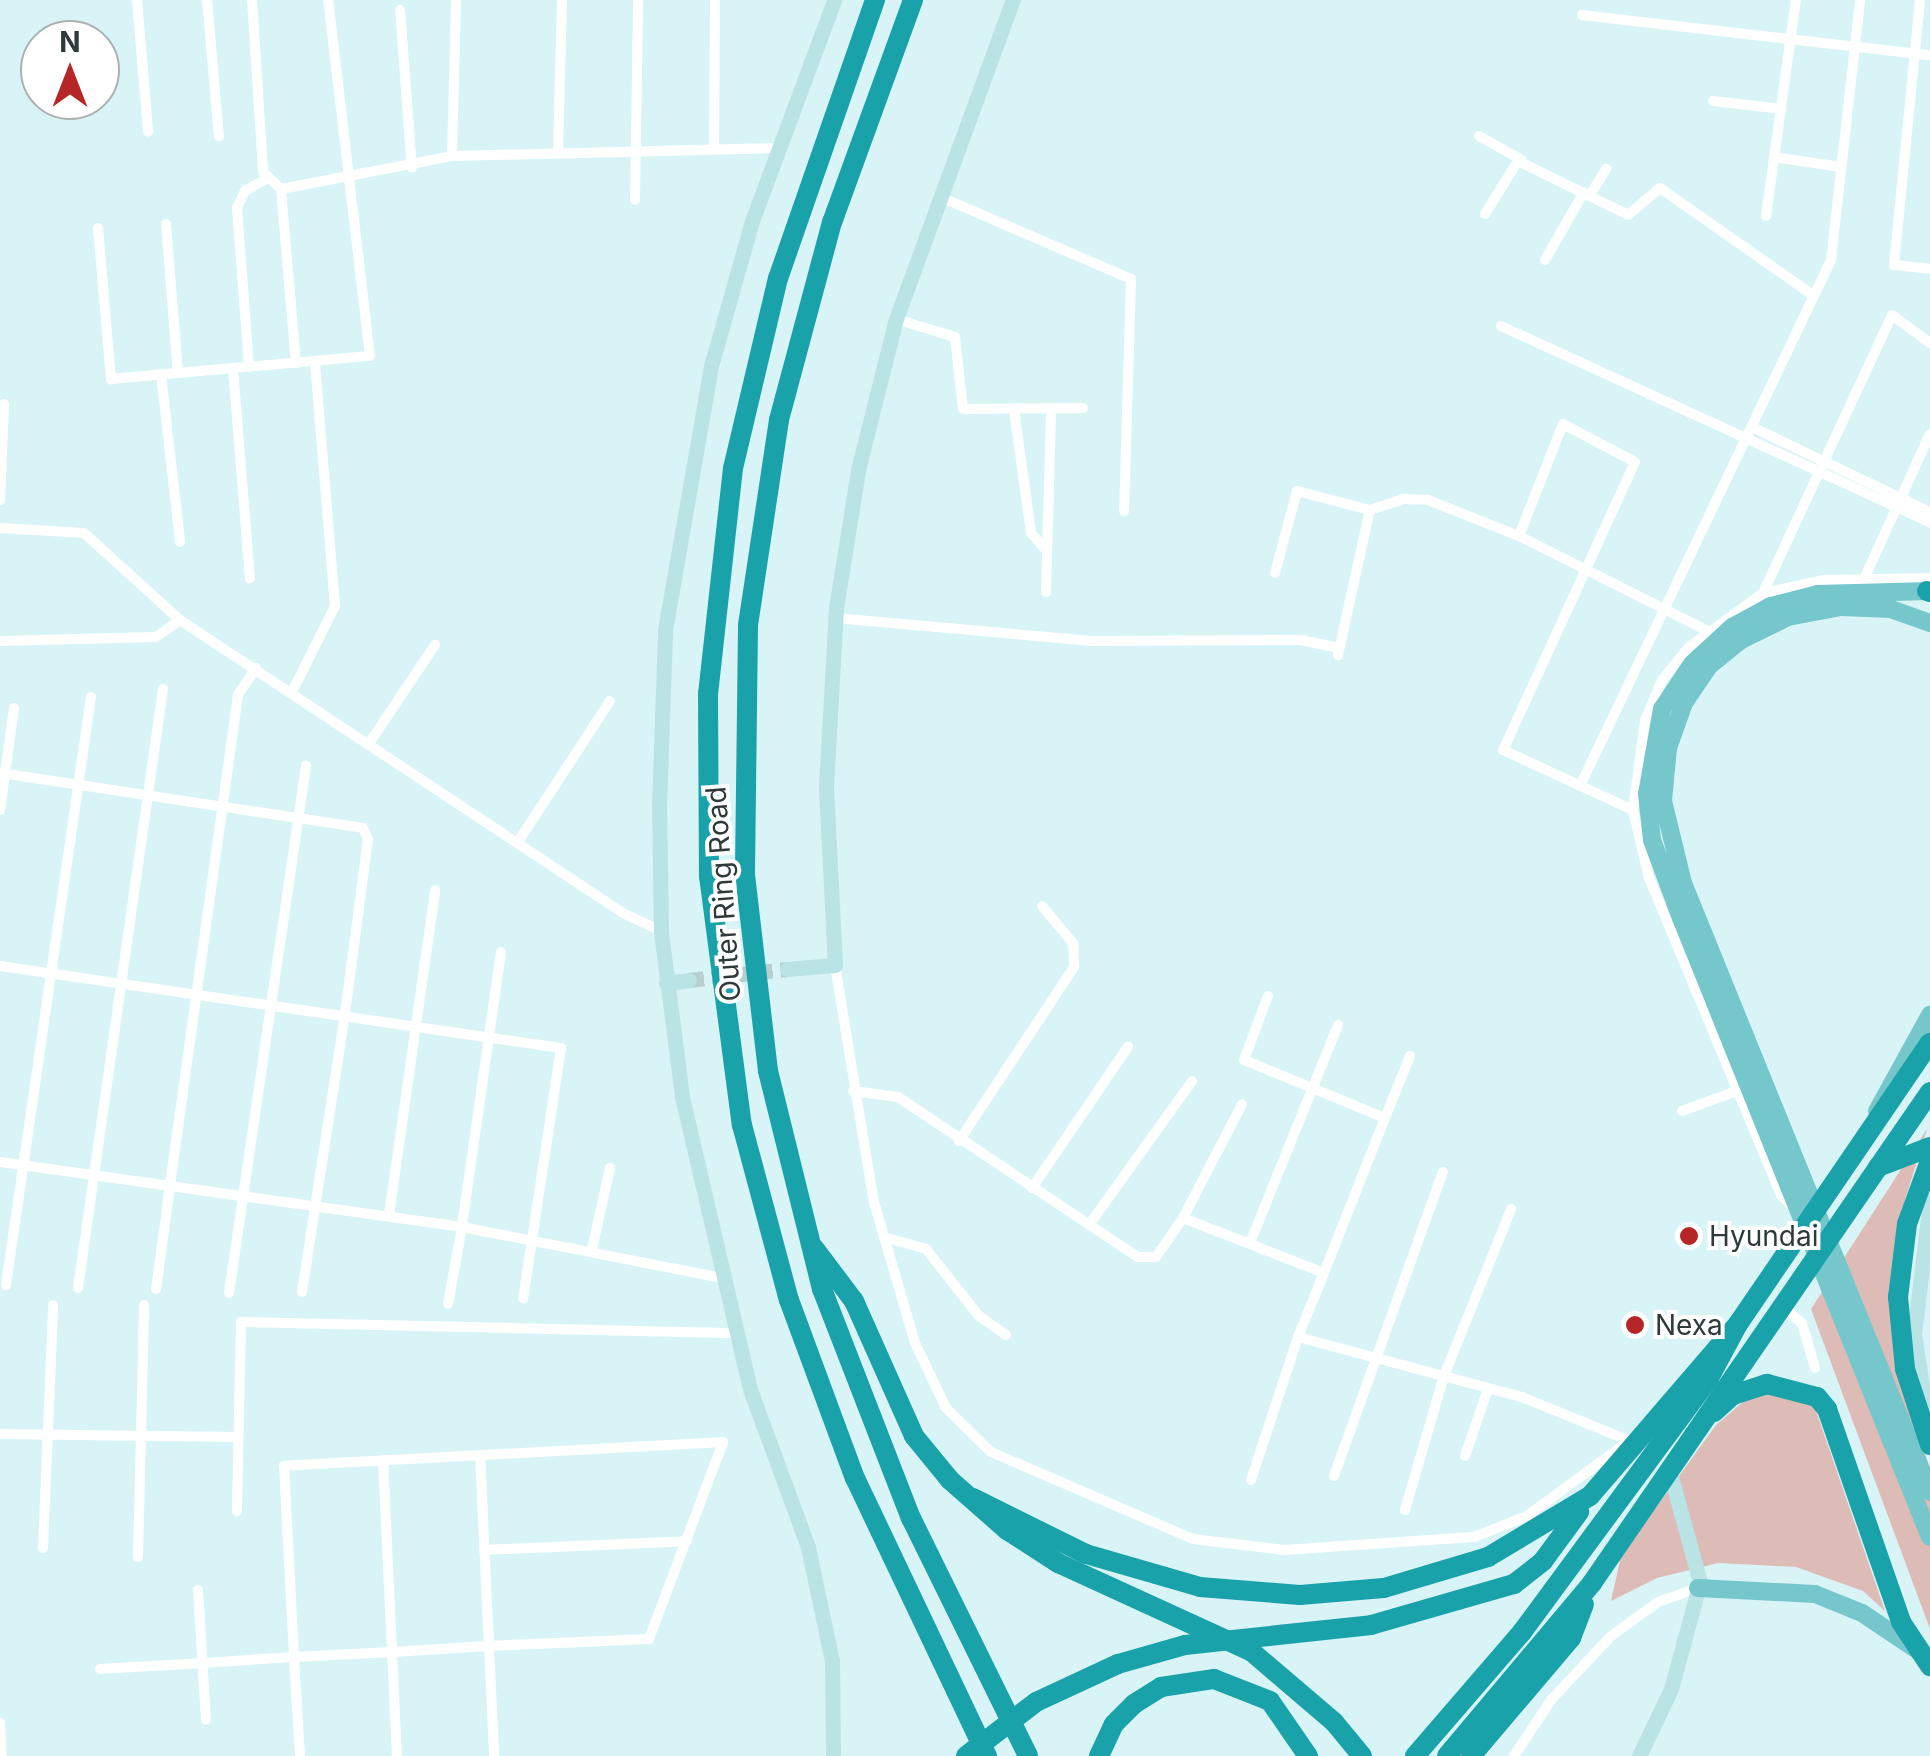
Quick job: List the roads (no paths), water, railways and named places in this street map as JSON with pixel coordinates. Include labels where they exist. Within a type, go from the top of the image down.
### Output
[{"type":"highway","name":"Outer Ring Road","points":[[875,0],[798,212],[744,413],[716,590],[707,820],[726,1029],[772,1247],[839,1441],[987,1756]]},
{"type":"highway","name":"Outer Ring Road","points":[[913,0],[832,222],[779,420],[748,626],[742,820],[760,1024],[806,1238],[888,1465],[1028,1756]]},
{"type":"highway","points":[[968,1756],[1036,1702],[1118,1664],[1186,1645],[1371,1625],[1514,1584],[1543,1561],[1590,1496],[1738,1324],[1930,1043]]},
{"type":"highway","points":[[1448,1756],[1592,1584],[1668,1466],[1925,1098]]},
{"type":"highway","points":[[1878,1168],[1930,1147]]},
{"type":"highway","points":[[1930,1161],[1908,1224],[1900,1281],[1908,1381],[1930,1445]]},
{"type":"highway","points":[[806,1238],[854,1300],[914,1436],[973,1498],[1030,1536],[1252,1652],[1334,1722],[1362,1756]]},
{"type":"highway","points":[[1779,1266],[1799,1279]]},
{"type":"highway","points":[[1415,1756],[1522,1632],[1709,1378],[1738,1324]]},
{"type":"highway","points":[[1689,1436],[1751,1387],[1784,1385],[1817,1397],[1827,1409],[1901,1622],[1926,1660]]},
{"type":"highway","points":[[1030,1536],[1200,1587],[1329,1595],[1405,1584],[1488,1556],[1590,1496]]},
{"type":"highway","points":[[1471,1756],[1571,1638],[1592,1584]]},
{"type":"highway","points":[[1099,1756],[1114,1724],[1134,1704],[1161,1687],[1214,1678],[1270,1701],[1308,1756]]},
{"type":"highway","points":[[968,1756],[972,1727]]},
{"type":"main road","points":[[1929,588],[1818,594],[1751,616],[1692,664],[1656,729],[1646,794],[1652,840],[1856,1332],[1930,1492]]},
{"type":"main road","points":[[1779,1146],[1672,852],[1663,801],[1672,736],[1710,666],[1765,626],[1811,610],[1854,607],[1891,609],[1930,623]]},
{"type":"main road","points":[[1867,1135],[1891,1077],[1930,1015]]},
{"type":"main road","points":[[1856,1332],[1930,1537]]},
{"type":"main road","points":[[1698,1588],[1815,1594],[1862,1612],[1926,1660]]},
{"type":"street","points":[[137,0],[148,132]]},
{"type":"street","points":[[206,0],[219,136]]},
{"type":"street","points":[[252,0],[266,179],[280,189],[351,180],[452,156],[780,148]]},
{"type":"street","points":[[98,228],[111,379],[370,356],[328,0]]},
{"type":"street","points":[[452,156],[456,0]]},
{"type":"street","points":[[558,152],[562,0]]},
{"type":"street","points":[[635,200],[638,0]]},
{"type":"street","points":[[714,148],[715,0]]},
{"type":"street","points":[[833,1756],[832,1661],[808,1547],[750,1389],[682,1096],[661,931],[665,630],[711,366],[780,148],[834,0]]},
{"type":"street","points":[[1013,0],[896,318],[858,470],[836,618],[826,787],[835,965],[853,1091],[884,1237],[915,1343],[946,1408],[967,1434],[1042,1476],[1193,1539],[1284,1550],[1474,1537],[1527,1516],[1636,1441]]},
{"type":"street","points":[[1766,216],[1796,0]]},
{"type":"street","points":[[1580,786],[1830,260],[1860,0]]},
{"type":"street","points":[[1920,0],[1894,265],[1930,269]]},
{"type":"street","points":[[400,10],[412,168]]},
{"type":"street","points":[[1582,15],[1930,55]]},
{"type":"street","points":[[1714,101],[1782,109]]},
{"type":"street","points":[[1479,136],[1632,215],[1660,188],[1814,296]]},
{"type":"street","points":[[1774,157],[1841,167]]},
{"type":"street","points":[[1485,214],[1523,161]]},
{"type":"street","points":[[1545,260],[1606,169]]},
{"type":"street","points":[[249,367],[237,208],[245,191],[266,179]]},
{"type":"street","points":[[280,189],[296,363]]},
{"type":"street","points":[[943,198],[1131,279],[1124,511]]},
{"type":"street","points":[[166,224],[178,373]]},
{"type":"street","points":[[1764,593],[1892,315],[1930,343]]},
{"type":"street","points":[[896,318],[956,337],[963,409],[1084,408]]},
{"type":"street","points":[[1501,326],[1751,433],[1930,522]]},
{"type":"street","points":[[294,690],[335,606],[315,361]]},
{"type":"street","points":[[233,368],[250,578]]},
{"type":"street","points":[[161,374],[180,542]]},
{"type":"street","points":[[0,500],[4,404]]},
{"type":"street","points":[[1046,592],[1051,408]]},
{"type":"street","points":[[1014,409],[1031,533],[1047,551]]},
{"type":"street","points":[[1519,536],[1563,424],[1635,462],[1504,750],[1633,810]]},
{"type":"street","points":[[1865,577],[1930,434]]},
{"type":"street","points":[[1275,572],[1297,491],[1370,510],[1416,498],[1519,536],[1661,610],[1708,630]]},
{"type":"street","points":[[1898,503],[1930,512]]},
{"type":"street","points":[[836,618],[1092,641],[1301,640],[1338,652],[1370,510]]},
{"type":"street","points":[[0,528],[84,532],[180,620],[294,690],[518,842],[661,931]]},
{"type":"street","points":[[1810,1220],[1781,1195],[1649,878],[1633,810],[1644,721],[1662,680],[1708,630],[1764,593],[1865,577],[1929,588]]},
{"type":"street","points":[[0,641],[156,638],[180,620]]},
{"type":"street","points":[[370,742],[435,645]]},
{"type":"street","points":[[156,1288],[238,695],[256,668]]},
{"type":"street","points":[[78,1288],[163,688]]},
{"type":"street","points":[[6,1285],[75,786],[92,697]]},
{"type":"street","points":[[518,842],[610,701]]},
{"type":"street","points":[[0,810],[14,708]]},
{"type":"street","points":[[229,1293],[267,1005],[306,766]]},
{"type":"street","points":[[3,773],[354,823],[368,839],[302,1292]]},
{"type":"street","points":[[389,1214],[435,890]]},
{"type":"street","points":[[959,1140],[1074,967],[1073,943],[1042,906]]},
{"type":"street","points":[[448,1304],[501,952]]},
{"type":"street","points":[[787,968],[835,965]]},
{"type":"street","points":[[0,966],[417,1024],[562,1050],[523,1298]]},
{"type":"street","points":[[666,984],[689,980]]},
{"type":"street","points":[[1268,996],[1244,1060],[1385,1118]]},
{"type":"street","points":[[1250,1243],[1338,1024]]},
{"type":"street","points":[[1032,1188],[1128,1047]]},
{"type":"street","points":[[1251,1480],[1298,1337],[1410,1056]]},
{"type":"street","points":[[1089,1225],[1192,1080]]},
{"type":"street","points":[[1682,1112],[1737,1090]]},
{"type":"street","points":[[853,1091],[898,1097],[1032,1188],[1148,1260],[1156,1258],[1183,1218],[1242,1104]]},
{"type":"street","points":[[0,1162],[389,1214],[592,1249],[724,1278]]},
{"type":"street","points":[[592,1249],[610,1168]]},
{"type":"street","points":[[1334,1476],[1372,1357],[1443,1172]]},
{"type":"street","points":[[1930,1201],[1914,1334],[1930,1429]]},
{"type":"street","points":[[1405,1510],[1444,1376],[1511,1209]]},
{"type":"street","points":[[1183,1218],[1324,1273]]},
{"type":"street","points":[[884,1237],[926,1249],[979,1316],[1006,1336]]},
{"type":"street","points":[[1780,1304],[1802,1323],[1814,1368]]},
{"type":"street","points":[[43,1548],[53,1305]]},
{"type":"street","points":[[138,1557],[144,1305]]},
{"type":"street","points":[[237,1510],[241,1322],[737,1333]]},
{"type":"street","points":[[1298,1337],[1488,1389],[1636,1441]]},
{"type":"street","points":[[1465,1456],[1488,1389]]},
{"type":"street","points":[[0,1434],[238,1437]]},
{"type":"street","points":[[100,1669],[203,1662],[294,1657],[392,1652],[488,1646],[650,1639],[722,1442],[284,1466],[294,1657],[300,1756]]},
{"type":"street","points":[[480,1455],[494,1756]]},
{"type":"street","points":[[383,1460],[397,1756]]},
{"type":"street","points":[[1640,1756],[1671,1689],[1698,1588],[1688,1526],[1668,1466]]},
{"type":"street","points":[[484,1550],[688,1540]]},
{"type":"street","points":[[1514,1756],[1552,1700],[1611,1636],[1658,1602],[1698,1588]]},
{"type":"street","points":[[198,1590],[206,1720]]},
{"type":"street","points":[[0,1723],[2,1756]]},
{"type":"tunnel","points":[[689,980],[787,969]]},
{"type":"place","name":"Hyundai","points":[[1689,1236]]},
{"type":"place","name":"Nexa","points":[[1635,1325]]}]
